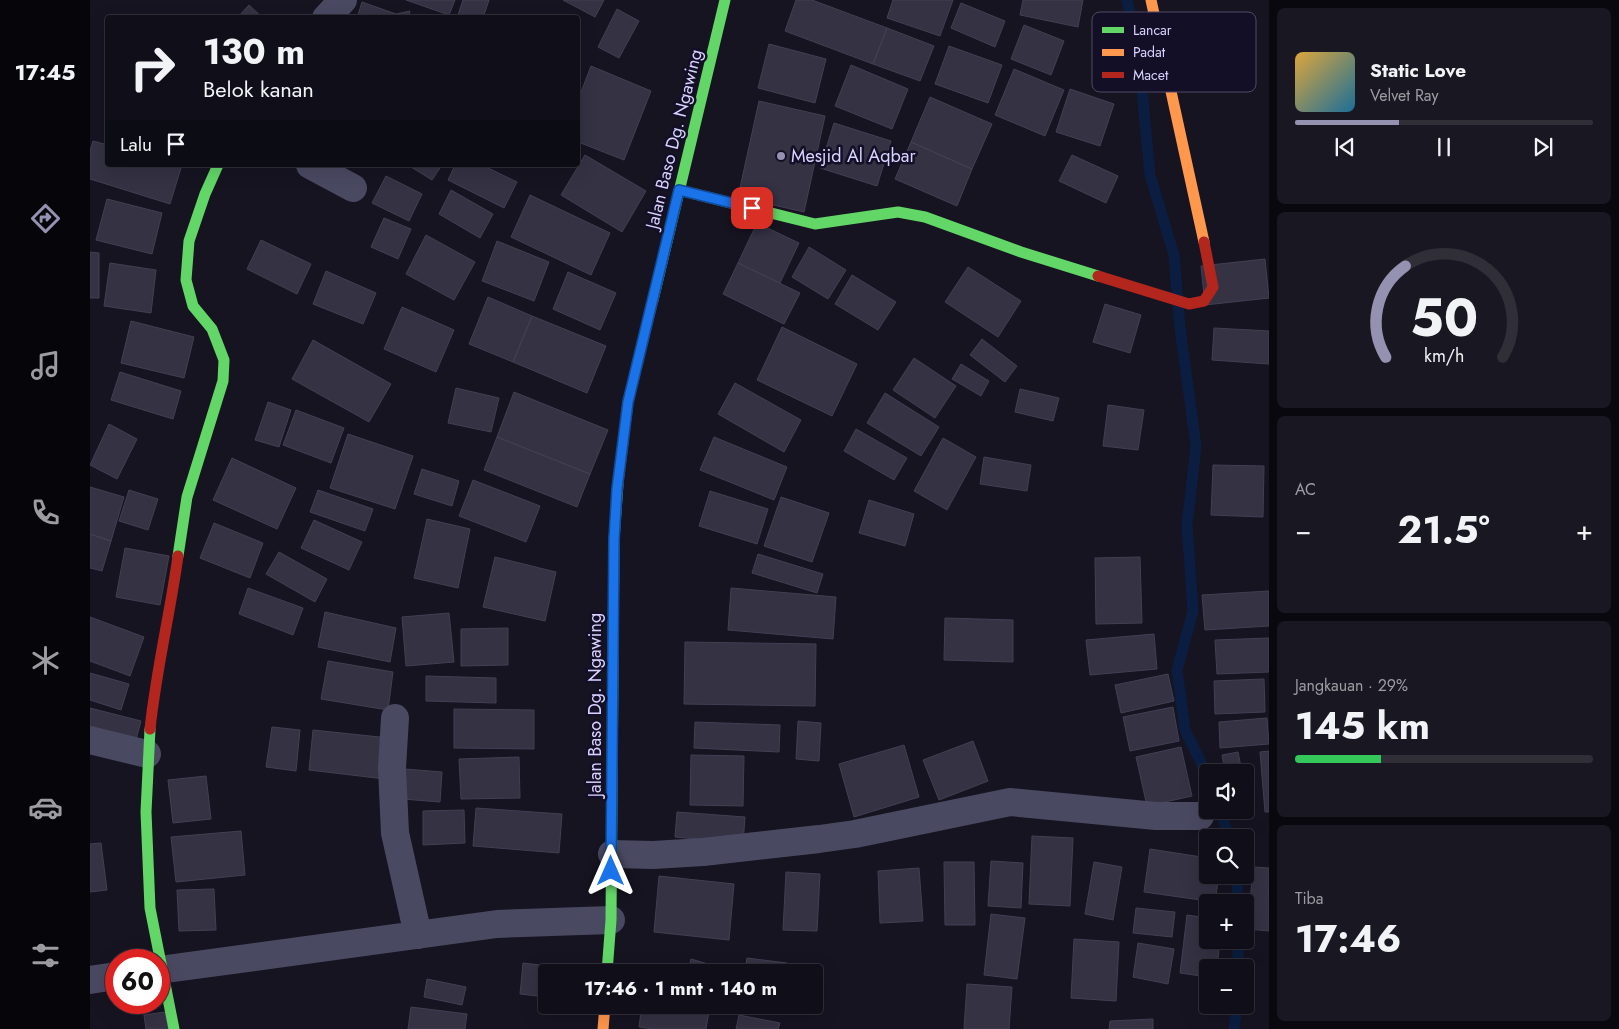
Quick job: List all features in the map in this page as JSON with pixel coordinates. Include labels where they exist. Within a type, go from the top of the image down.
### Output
[{"type":"street","points":[[329,15],[343,0]]},
{"type":"street","name":"Jalan Baso Dg. Ngawing","points":[[608,964],[611,920],[614,540],[617,489],[628,402],[725,0]]},
{"type":"street","points":[[679,190],[815,224],[898,212],[925,216],[1021,252],[1189,304],[1204,301],[1213,287],[1171,92]]},
{"type":"street","points":[[157,949],[150,908],[146,812],[147,754],[154,687],[171,609],[187,497],[223,381],[224,360],[212,330],[193,306],[186,280],[189,241],[205,194],[217,167]]},
{"type":"street","points":[[314,167],[353,188]]},
{"type":"street","points":[[395,718],[392,768],[395,833],[418,935]]},
{"type":"street","points":[[90,740],[147,754]]},
{"type":"street","points":[[612,854],[653,855],[703,852],[819,839],[855,834],[1010,802],[1156,816],[1199,816]]},
{"type":"street","points":[[170,969],[497,924],[611,920]]},
{"type":"street","points":[[90,980],[105,978]]},
{"type":"street","points":[[170,1012],[174,1029]]},
{"type":"street","points":[[603,1029],[604,1014]]},
{"type":"building","points":[[406,0],[455,0],[449,15]]},
{"type":"building","points":[[463,0],[489,0],[484,15],[458,15]]},
{"type":"building","points":[[563,0],[604,0],[595,17]]},
{"type":"building","points":[[796,0],[812,0],[887,28],[873,64],[785,31]]},
{"type":"building","points":[[893,0],[953,0],[940,36],[887,18]]},
{"type":"building","points":[[1023,0],[1083,0],[1078,27],[1020,15]]},
{"type":"building","points":[[362,2],[396,14],[396,15],[358,15]]},
{"type":"building","points":[[961,3],[1005,21],[995,47],[951,28]]},
{"type":"building","points":[[249,5],[260,15],[240,15]]},
{"type":"building","points":[[617,9],[639,21],[619,58],[598,47]]},
{"type":"building","points":[[410,11],[409,15],[396,14]]},
{"type":"building","points":[[1024,25],[1064,41],[1051,75],[1011,59]]},
{"type":"building","points":[[887,28],[934,46],[920,81],[873,64]]},
{"type":"building","points":[[769,44],[826,59],[815,103],[758,88]]},
{"type":"building","points":[[949,46],[1002,65],[988,103],[935,84]]},
{"type":"building","points":[[851,65],[908,89],[892,129],[835,106]]},
{"type":"building","points":[[591,66],[651,91],[624,160],[580,143],[580,95]]},
{"type":"building","points":[[1014,69],[1064,90],[1045,136],[995,115]]},
{"type":"building","points":[[1070,89],[1114,104],[1100,146],[1056,132]]},
{"type":"building","points":[[930,97],[992,124],[972,169],[911,142]]},
{"type":"building","name":"Mesjid Al Aqbar","points":[[759,101],[825,116],[804,212],[738,197]]},
{"type":"building","points":[[834,123],[891,141],[877,186],[820,168]]},
{"type":"building","points":[[93,141],[105,144],[105,167],[181,168],[170,204],[90,179],[90,151]]},
{"type":"building","points":[[911,142],[972,169],[957,206],[895,179]]},
{"type":"building","points":[[585,155],[646,191],[622,232],[561,195],[578,167],[580,167]]},
{"type":"building","points":[[1072,155],[1118,176],[1106,203],[1059,181]]},
{"type":"building","points":[[411,167],[441,167],[432,180]]},
{"type":"building","points":[[454,167],[486,167],[517,182],[504,208],[448,180]]},
{"type":"building","points":[[386,176],[422,194],[409,221],[372,203]]},
{"type":"building","points":[[451,190],[493,214],[480,238],[439,214]]},
{"type":"building","points":[[530,195],[610,233],[591,275],[511,237]]},
{"type":"building","points":[[107,199],[162,213],[152,254],[96,240]]},
{"type":"building","points":[[384,218],[411,229],[398,259],[371,247]]},
{"type":"building","points":[[757,223],[799,243],[780,283],[738,263]]},
{"type":"building","points":[[426,235],[475,262],[454,300],[406,274]]},
{"type":"building","points":[[261,240],[311,264],[297,294],[247,269]]},
{"type":"building","points":[[497,241],[549,262],[534,301],[482,281]]},
{"type":"building","points":[[809,247],[846,270],[828,299],[792,277]]},
{"type":"building","points":[[90,252],[99,253],[99,298],[90,298]]},
{"type":"building","points":[[1265,259],[1269,298],[1205,305],[1201,266]]},
{"type":"building","points":[[110,263],[156,270],[151,313],[104,306]]},
{"type":"building","points":[[738,263],[800,293],[784,324],[723,294]]},
{"type":"building","points":[[968,267],[1021,301],[998,337],[945,302]]},
{"type":"building","points":[[326,271],[376,293],[363,324],[313,304]]},
{"type":"building","points":[[568,272],[616,293],[600,330],[553,309]]},
{"type":"building","points":[[852,275],[896,302],[878,330],[835,304]]},
{"type":"building","points":[[488,297],[532,316],[513,362],[469,344]]},
{"type":"building","points":[[1105,304],[1141,315],[1130,353],[1093,342]]},
{"type":"building","points":[[402,307],[454,330],[436,372],[384,349]]},
{"type":"building","points":[[532,316],[606,346],[587,393],[513,362]]},
{"type":"building","points":[[131,321],[194,337],[184,378],[121,363]]},
{"type":"building","points":[[782,327],[857,364],[832,416],[757,380]]},
{"type":"building","points":[[1214,328],[1269,331],[1269,364],[1212,360]]},
{"type":"building","points":[[982,339],[1017,366],[1005,382],[970,355]]},
{"type":"building","points":[[313,340],[391,384],[369,422],[292,379]]},
{"type":"building","points":[[914,358],[956,386],[935,418],[893,390]]},
{"type":"building","points":[[961,364],[989,381],[981,396],[952,379]]},
{"type":"building","points":[[120,372],[181,391],[173,419],[111,400]]},
{"type":"building","points":[[735,383],[801,420],[784,452],[718,414]]},
{"type":"building","points":[[456,388],[499,398],[491,432],[448,423]]},
{"type":"building","points":[[1020,389],[1059,398],[1053,421],[1015,412]]},
{"type":"building","points":[[514,392],[608,430],[590,474],[497,437]]},
{"type":"building","points":[[885,393],[939,427],[921,456],[867,423]]},
{"type":"building","points":[[268,402],[291,410],[279,447],[255,440]]},
{"type":"building","points":[[1108,405],[1144,410],[1138,450],[1103,446]]},
{"type":"building","points":[[296,410],[344,428],[331,463],[283,445]]},
{"type":"building","points":[[109,424],[137,439],[117,479],[90,465]]},
{"type":"building","points":[[856,429],[907,458],[894,480],[844,451]]},
{"type":"building","points":[[348,434],[413,456],[395,509],[330,488]]},
{"type":"building","points":[[497,437],[590,474],[577,507],[484,470]]},
{"type":"building","points":[[714,437],[787,467],[774,500],[700,470]]},
{"type":"building","points":[[943,438],[976,457],[947,510],[914,491]]},
{"type":"building","points":[[984,457],[1031,465],[1027,491],[980,484]]},
{"type":"building","points":[[232,458],[296,488],[277,529],[213,500]]},
{"type":"building","points":[[1213,465],[1264,466],[1263,517],[1211,515]]},
{"type":"building","points":[[422,469],[459,481],[452,506],[414,494]]},
{"type":"building","points":[[473,480],[540,506],[526,542],[459,516]]},
{"type":"building","points":[[90,487],[124,497],[111,541],[90,534]]},
{"type":"building","points":[[129,490],[158,499],[148,530],[119,521]]},
{"type":"building","points":[[318,490],[373,509],[365,531],[310,512]]},
{"type":"building","points":[[710,491],[768,509],[757,544],[699,526]]},
{"type":"building","points":[[781,497],[829,513],[812,562],[764,546]]},
{"type":"building","points":[[869,500],[914,514],[905,546],[859,533]]},
{"type":"building","points":[[427,519],[470,529],[458,588],[414,578]]},
{"type":"building","points":[[314,520],[362,542],[349,570],[301,548]]},
{"type":"building","points":[[214,523],[263,543],[250,578],[200,558]]},
{"type":"building","points":[[90,534],[111,541],[102,571],[90,568]]},
{"type":"building","points":[[125,548],[169,556],[160,605],[116,597]]},
{"type":"building","points":[[279,552],[327,579],[315,602],[266,574]]},
{"type":"building","points":[[758,554],[823,574],[817,593],[752,573]]},
{"type":"building","points":[[495,557],[556,572],[545,621],[483,607]]},
{"type":"building","points":[[1140,557],[1142,623],[1096,624],[1095,558]]},
{"type":"building","points":[[248,588],[303,608],[293,635],[239,614]]},
{"type":"building","points":[[731,588],[836,597],[833,639],[728,630]]},
{"type":"building","points":[[1269,591],[1269,626],[1205,630],[1202,595]]},
{"type":"building","points":[[325,612],[396,628],[390,662],[318,647]]},
{"type":"building","points":[[449,613],[454,662],[406,666],[402,617]]},
{"type":"building","points":[[90,617],[144,637],[130,676],[90,661]]},
{"type":"building","points":[[945,618],[1013,620],[1013,662],[944,660]]},
{"type":"building","points":[[508,628],[508,665],[461,666],[461,629]]},
{"type":"building","points":[[1154,634],[1157,669],[1090,675],[1086,640]]},
{"type":"building","points":[[1269,638],[1269,672],[1217,674],[1215,640]]},
{"type":"building","points":[[685,642],[816,644],[815,706],[684,704]]},
{"type":"building","points":[[328,661],[393,672],[388,710],[321,699]]},
{"type":"building","points":[[90,673],[129,684],[121,710],[90,700]]},
{"type":"building","points":[[1168,674],[1174,701],[1121,713],[1115,685]]},
{"type":"building","points":[[426,676],[496,678],[496,703],[426,701]]},
{"type":"building","points":[[1264,679],[1265,712],[1215,714],[1214,681]]},
{"type":"building","points":[[1173,707],[1179,741],[1130,751],[1123,717]]},
{"type":"building","points":[[90,708],[141,721],[134,747],[90,735]]},
{"type":"building","points":[[454,709],[534,710],[534,749],[454,748]]},
{"type":"building","points":[[1267,718],[1269,744],[1220,748],[1219,722]]},
{"type":"building","points":[[798,721],[821,723],[819,761],[796,759]]},
{"type":"building","points":[[695,722],[780,725],[779,752],[694,748]]},
{"type":"building","points":[[272,727],[300,730],[296,771],[266,767]]},
{"type":"building","points":[[313,730],[389,738],[385,779],[309,770]]},
{"type":"building","points":[[973,741],[988,781],[939,800],[923,760]]},
{"type":"building","points":[[904,745],[919,797],[854,817],[839,764]]},
{"type":"building","points":[[1181,747],[1192,796],[1147,806],[1136,757]]},
{"type":"building","points":[[1269,751],[1269,812],[1265,812],[1260,752]]},
{"type":"building","points":[[1238,752],[1240,764],[1224,764],[1222,755]]},
{"type":"building","points":[[691,755],[744,756],[743,806],[690,805]]},
{"type":"building","points":[[519,757],[520,798],[461,799],[459,759]]},
{"type":"building","points":[[405,769],[442,772],[440,802],[403,799]]},
{"type":"building","points":[[206,776],[211,819],[173,823],[168,780]]},
{"type":"building","points":[[476,808],[562,814],[559,853],[473,846]]},
{"type":"building","points":[[464,810],[465,843],[423,845],[423,811]]},
{"type":"building","points":[[677,812],[745,817],[743,843],[675,837]]},
{"type":"building","points":[[241,831],[245,875],[176,882],[171,837]]},
{"type":"building","points":[[1032,836],[1073,838],[1070,906],[1029,904]]},
{"type":"building","points":[[101,843],[107,890],[90,892],[90,844]]},
{"type":"building","points":[[1150,849],[1199,857],[1199,884],[1218,884],[1216,894],[1199,894],[1199,900],[1144,892]]},
{"type":"building","points":[[991,861],[1023,863],[1021,908],[988,906]]},
{"type":"building","points":[[944,862],[974,862],[975,925],[945,925]]},
{"type":"building","points":[[1094,862],[1122,867],[1113,920],[1085,914]]},
{"type":"building","points":[[1254,867],[1269,868],[1269,931],[1254,930],[1254,894],[1251,894],[1252,884],[1254,884]]},
{"type":"building","points":[[919,868],[923,921],[880,923],[878,871]]},
{"type":"building","points":[[786,872],[820,874],[817,931],[783,930]]},
{"type":"building","points":[[659,876],[734,884],[729,940],[654,932]]},
{"type":"building","points":[[214,889],[216,930],[179,931],[177,890]]},
{"type":"building","points":[[1136,908],[1175,912],[1172,937],[1133,933]]},
{"type":"building","points":[[991,914],[1025,918],[1017,979],[984,975]]},
{"type":"building","points":[[1187,915],[1199,917],[1199,949],[1219,949],[1218,959],[1199,959],[1199,976],[1180,973]]},
{"type":"building","points":[[1074,939],[1119,942],[1116,1001],[1071,998]]},
{"type":"building","points":[[1138,943],[1174,949],[1168,984],[1133,977]]},
{"type":"building","points":[[747,958],[787,963],[787,964],[746,964]]},
{"type":"building","points":[[691,959],[708,964],[690,964]]},
{"type":"building","points":[[523,963],[538,965],[538,996],[520,994]]},
{"type":"building","points":[[427,979],[466,987],[462,1005],[424,997]]},
{"type":"building","points":[[967,984],[1012,987],[1009,1029],[964,1029]]},
{"type":"building","points":[[411,1007],[467,1014],[465,1029],[408,1029]]},
{"type":"building","points":[[165,1014],[168,1029],[146,1029],[144,1015]]},
{"type":"building","points":[[641,1014],[709,1014],[706,1029],[652,1029],[639,1027]]},
{"type":"building","points":[[739,1015],[780,1023],[778,1029],[736,1029]]},
{"type":"building","points":[[1153,1019],[1153,1029],[1109,1029],[1110,1021]]},
{"type":"waterway","points":[[1127,0],[1129,12]]},
{"type":"waterway","points":[[1142,92],[1150,175],[1174,255],[1180,328],[1196,446],[1187,525],[1193,611],[1177,670],[1185,730],[1202,764]]},
{"type":"waterway","points":[[1223,819],[1227,829]]},
{"type":"waterway","points":[[1237,884],[1238,894]]},
{"type":"waterway","points":[[1238,949],[1238,959]]},
{"type":"waterway","points":[[1234,1029],[1236,1014]]},
{"type":"traffic: fast","points":[[653,300],[725,0]]},
{"type":"traffic: fast","points":[[178,556],[187,497],[223,381],[224,360],[212,329],[193,306],[186,280],[189,241],[205,194],[217,167]]},
{"type":"traffic: fast","points":[[679,190],[815,224],[898,212],[925,217],[1021,252],[1098,276]]},
{"type":"traffic: fast","points":[[608,964],[611,920],[614,540],[618,484]]},
{"type":"traffic: fast","points":[[150,729],[146,812],[150,908],[174,1029]]},
{"type":"traffic: slow","points":[[1151,0],[1154,12]]},
{"type":"traffic: slow","points":[[1171,92],[1204,242]]},
{"type":"traffic: slow","points":[[603,1029],[604,1014]]},
{"type":"traffic: jam","points":[[1098,276],[1189,304],[1204,301],[1213,287],[1204,242]]},
{"type":"traffic: jam","points":[[618,484],[628,402],[653,300]]},
{"type":"traffic: jam","points":[[150,729],[178,556]]},
{"type":"place","name":"Mesjid Al Aqbar","points":[[781,156]]},
{"type":"route","points":[[611,871],[614,540],[617,489],[628,402],[679,190],[752,208]]}]
